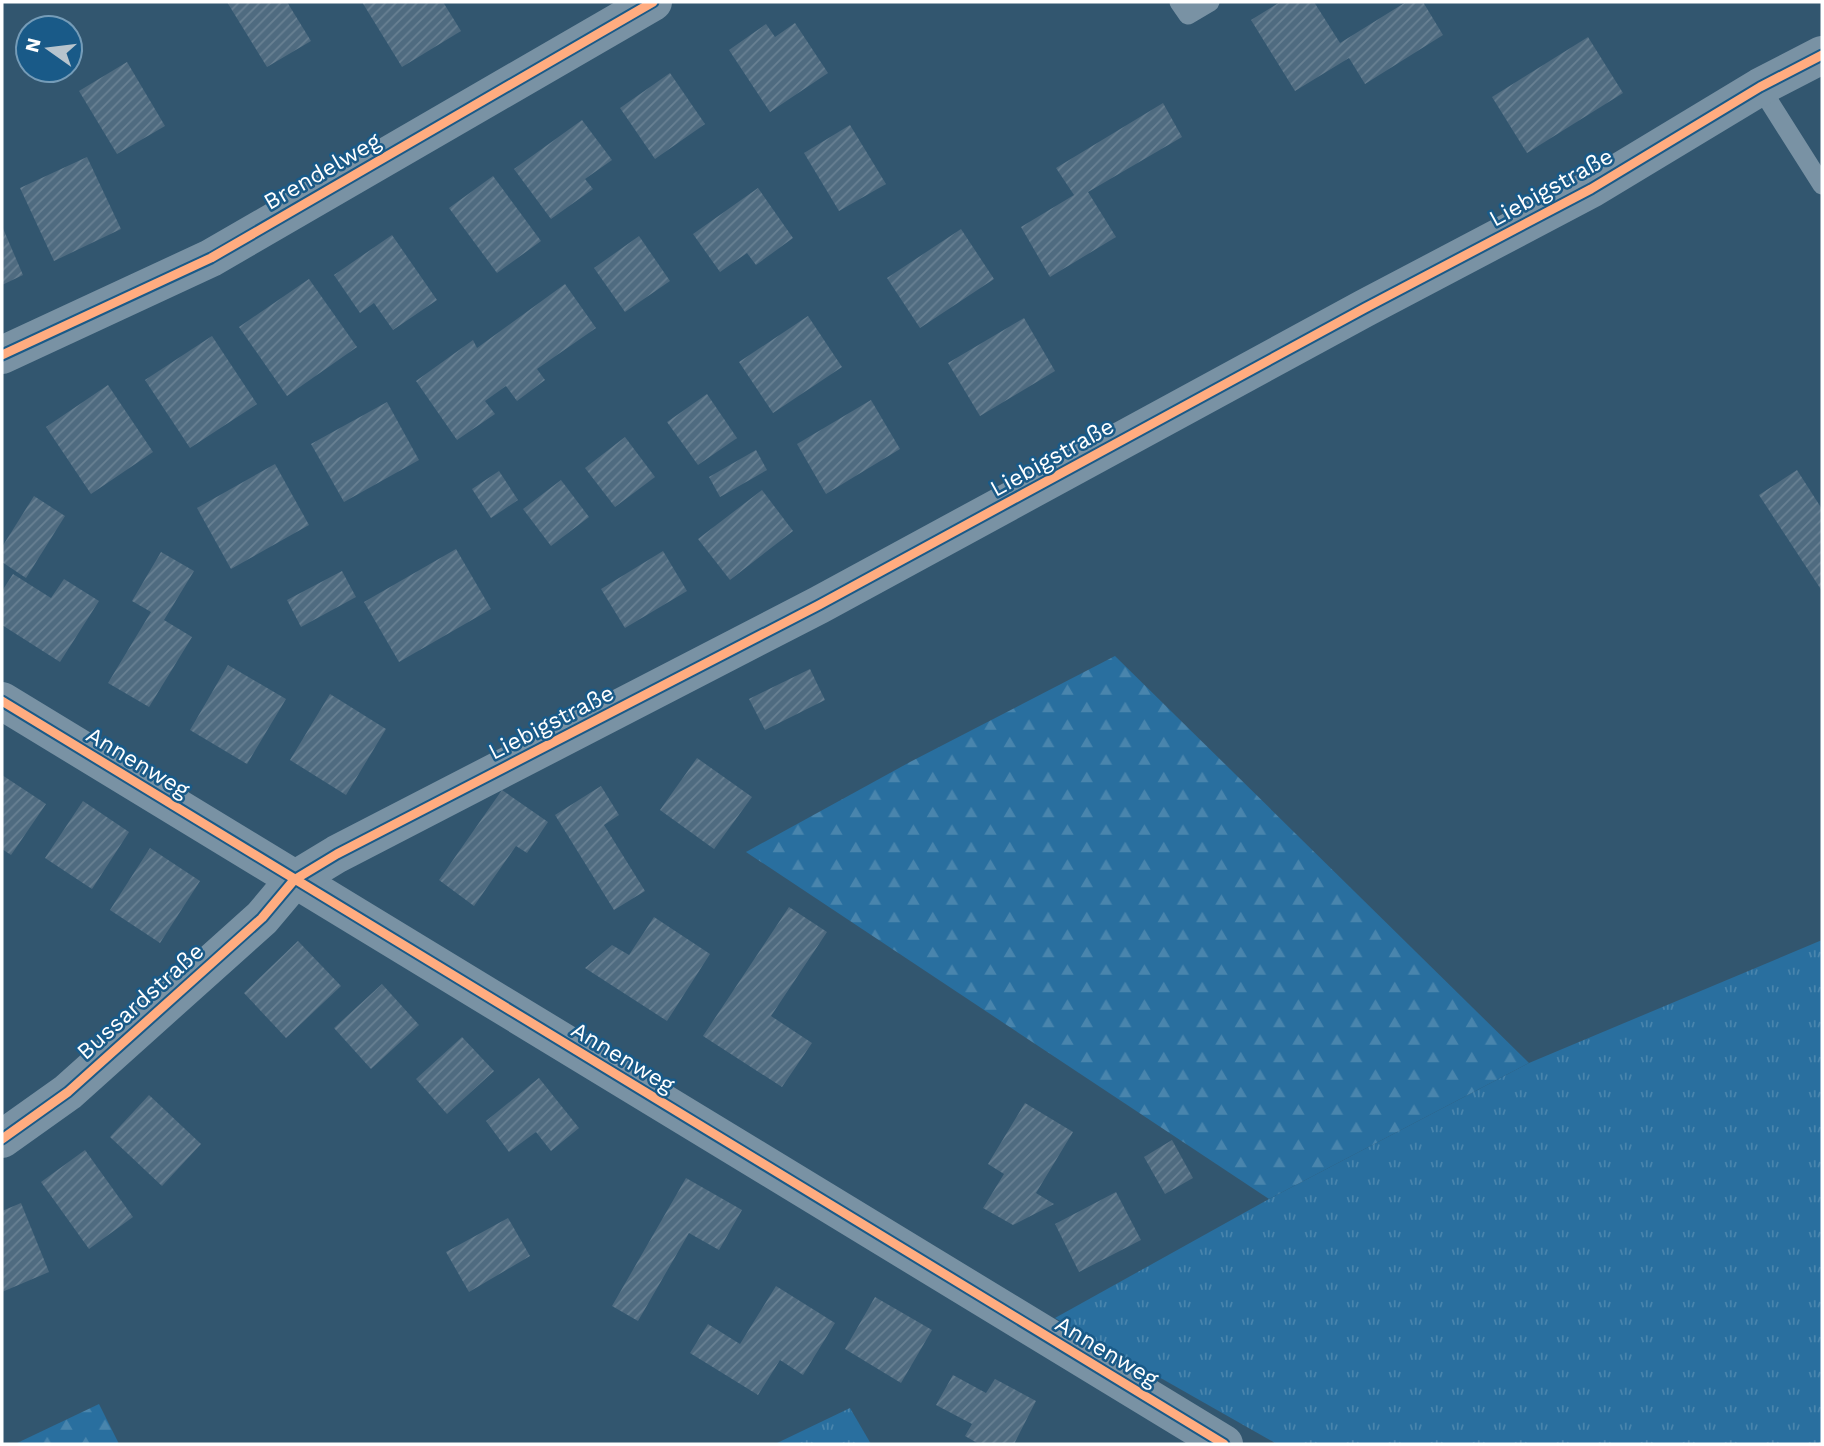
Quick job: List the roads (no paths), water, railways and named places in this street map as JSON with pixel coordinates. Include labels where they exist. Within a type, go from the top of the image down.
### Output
[{"type":"street","name":"Brendelweg","points":[[2,355],[211,258],[653,2]]},
{"type":"street","name":"Liebigstraße","points":[[294,880],[337,854],[831,599],[1353,314],[1591,189],[1760,87],[1822,55]]},
{"type":"street","name":"Annenweg","points":[[2,701],[1224,1444]]},
{"type":"street","name":"Bussardstraße","points":[[2,1139],[78,1083],[262,918],[294,880]]},
{"type":"lane","points":[[1179,2],[1188,15],[1210,2]]},
{"type":"lane","points":[[1760,87],[1822,185]]}]
